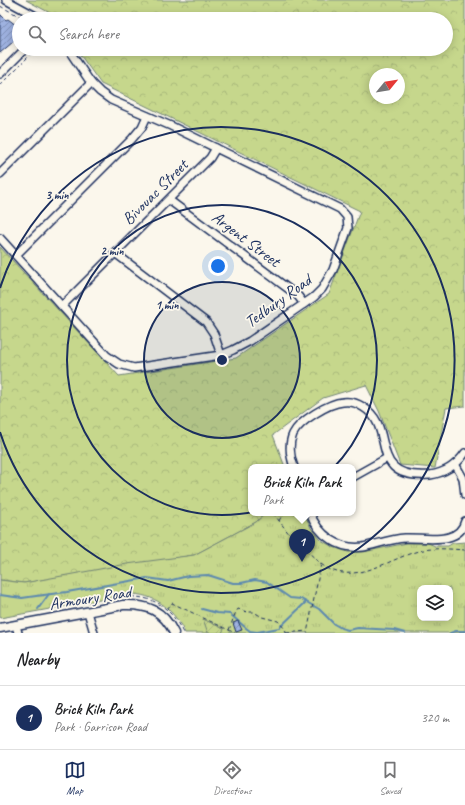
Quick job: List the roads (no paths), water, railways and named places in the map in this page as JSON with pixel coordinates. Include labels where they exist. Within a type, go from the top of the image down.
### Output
[{"type":"street","points":[[6,0],[28,12]]},
{"type":"street","points":[[0,74],[18,56]]},
{"type":"street","name":"Tedbury Road","points":[[0,238],[107,356],[126,367],[137,368],[221,355],[241,346],[304,304],[319,293],[330,276],[348,228],[347,217],[340,209],[216,148],[111,100],[91,84],[73,56]]},
{"type":"street","points":[[0,174],[91,84]]},
{"type":"street","points":[[16,255],[132,139],[142,127],[147,116]]},
{"type":"street","name":"Bivouac Street","points":[[62,306],[210,158],[216,148]]},
{"type":"street","name":"Argent Street","points":[[169,200],[298,296],[304,304]]},
{"type":"street","points":[[115,253],[206,322],[217,340],[221,355]]},
{"type":"street","points":[[293,464],[290,456],[290,445],[296,430],[307,419],[332,405],[342,402],[358,404],[372,415],[378,425],[387,458],[397,470],[409,474],[435,474],[455,464],[465,453]]},
{"type":"street","points":[[356,476],[387,458]]},
{"type":"street","points":[[455,464],[463,478],[465,495]]},
{"type":"street","points":[[311,516],[315,524],[327,538],[336,543],[349,547],[363,547],[405,538],[451,537],[463,531],[465,521]]},
{"type":"street","name":"Armoury Road","points":[[0,628],[17,629],[123,605],[151,608],[167,621],[174,633]]},
{"type":"street","points":[[88,612],[94,633]]},
{"type":"waterway","points":[[0,595],[22,598],[147,578],[168,581],[188,576],[208,575],[233,583],[255,580],[267,582],[290,598],[301,599],[319,609],[334,624],[341,628],[348,630],[358,628],[394,630],[405,633]]},
{"type":"waterway","points":[[38,609],[49,594]]},
{"type":"waterway","points":[[202,609],[217,613],[230,614],[250,631],[257,632],[279,628],[306,602]]},
{"type":"waterway","points":[[450,633],[465,631]]},
{"type":"place","name":"Brick Kiln Park","points":[[302,562]]}]
